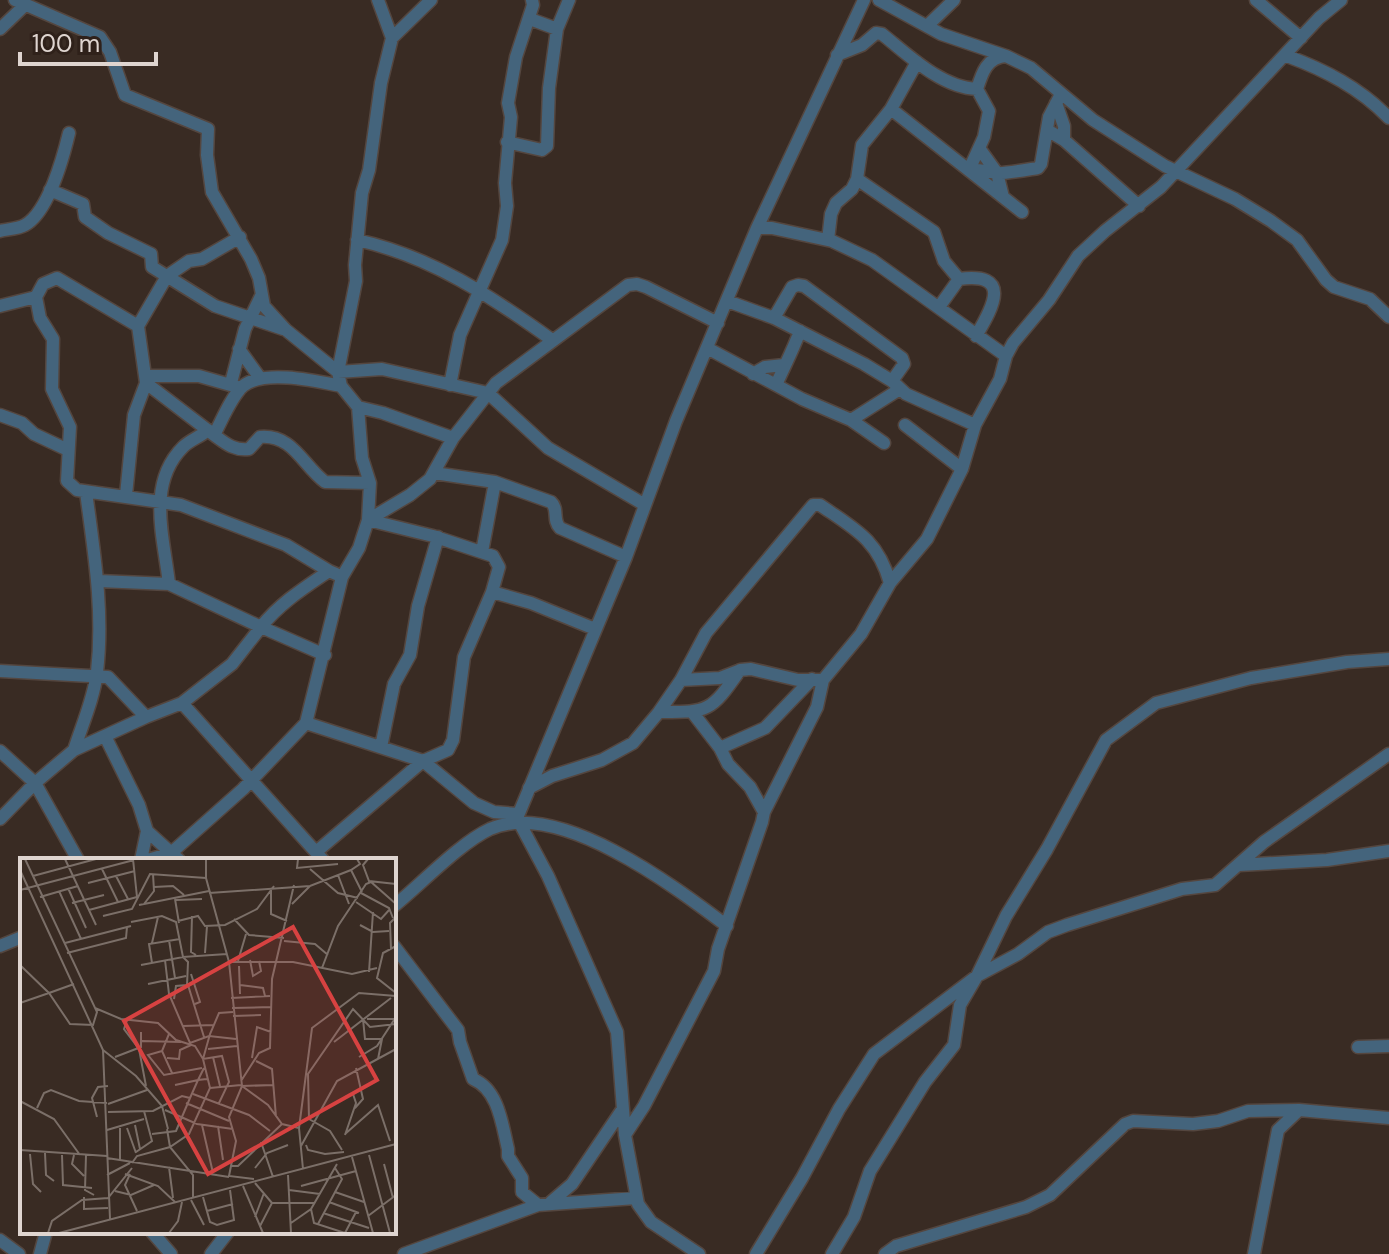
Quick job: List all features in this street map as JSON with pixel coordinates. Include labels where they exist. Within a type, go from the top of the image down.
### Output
[{"type":"street","points":[[378,0],[392,38]]},
{"type":"street","points":[[340,379],[356,281],[362,193],[373,152],[381,83],[392,38],[431,0]]},
{"type":"street","points":[[450,385],[460,335],[502,240],[507,206],[505,183],[511,117],[508,103],[516,57],[530,19],[532,0]]},
{"type":"street","points":[[507,142],[542,150],[547,146],[549,88],[557,29],[569,0]]},
{"type":"street","points":[[699,1254],[651,1222],[636,1198],[622,1110],[617,1032],[548,876],[518,818],[626,557],[676,421],[757,228],[864,0]]},
{"type":"street","points":[[879,0],[941,34],[1031,68],[1059,98],[1093,120],[1175,170],[1235,199],[1271,221],[1306,249],[1334,287],[1370,299],[1389,317]]},
{"type":"street","points":[[927,26],[954,0]]},
{"type":"street","points":[[1256,0],[1301,38]]},
{"type":"street","points":[[720,748],[765,728],[818,680],[861,634],[890,583],[927,539],[962,469],[975,425],[1000,379],[1013,343],[1049,300],[1078,256],[1161,187],[1301,38],[1341,0]]},
{"type":"street","points":[[0,29],[20,2],[100,37],[110,52],[125,95],[208,129],[207,155],[212,192],[240,237],[259,278],[264,306],[340,379],[358,407],[362,458],[370,483],[368,520],[359,548],[342,577],[306,723],[175,857],[147,831]]},
{"type":"street","points":[[530,19],[557,29]]},
{"type":"street","points":[[837,55],[862,45],[876,33],[882,34],[917,62],[951,83],[977,89]]},
{"type":"street","points":[[969,170],[979,148],[989,111],[977,89],[985,67],[997,56],[1006,56]]},
{"type":"street","points":[[1287,56],[1358,90],[1389,118]]},
{"type":"street","points":[[828,240],[836,203],[852,189],[857,179],[866,137],[891,109],[917,62]]},
{"type":"street","points":[[969,170],[997,173],[1038,168],[1049,117],[1059,98]]},
{"type":"street","points":[[1059,98],[1064,140]]},
{"type":"street","points":[[891,109],[1022,212]]},
{"type":"street","points":[[1047,130],[1064,140],[1139,206]]},
{"type":"street","points":[[0,231],[28,224],[50,190],[69,133]]},
{"type":"street","points":[[979,148],[997,173],[1003,197]]},
{"type":"street","points":[[857,179],[934,232],[944,261],[959,279]]},
{"type":"street","points":[[50,190],[83,204],[85,217],[108,233],[151,254],[152,267],[206,302],[286,330]]},
{"type":"street","points":[[808,236],[830,221]]},
{"type":"street","points":[[757,228],[772,228],[828,240],[872,260],[1006,356]]},
{"type":"street","points":[[126,495],[134,415],[145,379],[138,326],[167,276],[189,261],[202,259],[240,237]]},
{"type":"street","points":[[357,240],[426,262],[479,290],[552,340]]},
{"type":"street","points":[[939,307],[959,279],[982,277],[989,280],[994,291],[987,318],[976,336]]},
{"type":"street","points":[[138,326],[63,279],[50,279],[43,284],[36,297],[40,318],[53,339],[52,389],[70,427],[67,481],[77,490],[86,492],[160,500],[190,508],[286,545],[342,577]]},
{"type":"street","points":[[368,520],[417,490],[434,473],[453,438],[503,378],[628,285],[637,284],[718,323]]},
{"type":"street","points":[[774,318],[792,287],[804,286],[902,358],[904,364],[896,385],[851,420]]},
{"type":"street","points":[[169,584],[160,485],[169,465],[183,447],[211,433],[236,386],[239,349],[261,296]]},
{"type":"street","points":[[0,306],[36,297]]},
{"type":"street","points":[[727,301],[774,318],[975,425]]},
{"type":"street","points":[[776,385],[793,353],[800,331]]},
{"type":"street","points":[[707,348],[753,374],[851,420],[884,443]]},
{"type":"street","points":[[239,349],[260,378]]},
{"type":"street","points":[[753,374],[765,367],[784,365]]},
{"type":"street","points":[[145,379],[199,376],[236,386],[260,378],[340,379],[382,369],[488,393],[548,448],[645,505]]},
{"type":"street","points":[[145,379],[233,448],[249,449],[260,437],[268,436],[298,451],[325,482],[370,483]]},
{"type":"street","points":[[358,407],[453,438]]},
{"type":"street","points":[[0,415],[22,423],[34,434],[68,450]]},
{"type":"street","points":[[905,425],[962,469]]},
{"type":"street","points":[[434,473],[495,482],[551,502],[560,528],[626,557]]},
{"type":"street","points":[[482,552],[495,482]]},
{"type":"street","points":[[74,750],[97,675],[99,581],[86,492]]},
{"type":"street","points":[[529,788],[552,776],[602,760],[633,743],[681,680],[706,633],[813,505],[820,505],[870,541],[885,563],[890,583]]},
{"type":"street","points":[[182,703],[319,856],[423,761],[448,750],[453,740],[464,657],[492,592],[499,567],[493,556],[482,552],[438,537],[368,520]]},
{"type":"street","points":[[381,747],[394,684],[410,655],[418,606],[438,537]]},
{"type":"street","points":[[0,819],[35,783],[74,750],[182,703],[232,664],[274,611],[329,571]]},
{"type":"street","points":[[99,581],[169,584],[325,655]]},
{"type":"street","points":[[492,592],[531,603],[595,629]]},
{"type":"street","points":[[832,1254],[854,1217],[870,1171],[925,1082],[954,1045],[960,1005],[1006,916],[1047,849],[1106,740],[1156,703],[1251,678],[1347,662],[1389,659]]},
{"type":"street","points":[[681,680],[720,678],[751,669],[798,680],[818,680]]},
{"type":"street","points":[[659,712],[693,713],[711,705],[740,670]]},
{"type":"street","points":[[0,671],[108,677],[146,717]]},
{"type":"street","points":[[625,1135],[644,1106],[714,971],[718,949],[759,835],[764,812],[817,707],[818,680]]},
{"type":"street","points":[[693,713],[720,748],[728,764],[750,787],[764,812]]},
{"type":"street","points":[[306,723],[423,761],[474,803],[494,812],[551,826],[632,860],[727,926]]},
{"type":"street","points":[[105,736],[139,805],[147,831],[141,858]]},
{"type":"street","points":[[0,751],[35,783],[77,858]]},
{"type":"street","points":[[756,1254],[874,1054],[977,976],[1018,954],[1048,932],[1182,889],[1215,885],[1264,842],[1389,754]]},
{"type":"street","points":[[396,904],[469,843],[491,829],[518,818]]},
{"type":"street","points":[[1239,865],[1327,860],[1389,851]]},
{"type":"street","points":[[0,946],[20,938]]},
{"type":"street","points":[[396,949],[458,1030],[473,1079],[483,1083],[494,1098],[508,1156],[522,1178],[522,1192],[544,1204],[636,1198]]},
{"type":"street","points":[[1358,1047],[1389,1046]]},
{"type":"street","points":[[404,1254],[544,1204],[572,1184],[622,1110]]},
{"type":"street","points":[[1254,1254],[1277,1133],[1299,1110]]},
{"type":"street","points":[[885,1254],[896,1246],[1026,1207],[1050,1195],[1125,1124],[1133,1121],[1193,1124],[1218,1121],[1248,1111],[1299,1110],[1389,1118]]},
{"type":"street","points":[[40,1254],[45,1234]]},
{"type":"street","points":[[154,1234],[171,1254]]},
{"type":"street","points":[[211,1254],[226,1234]]},
{"type":"street","points":[[0,1240],[19,1254]]},
{"type":"street","points":[[442,1241],[452,1254]]}]
